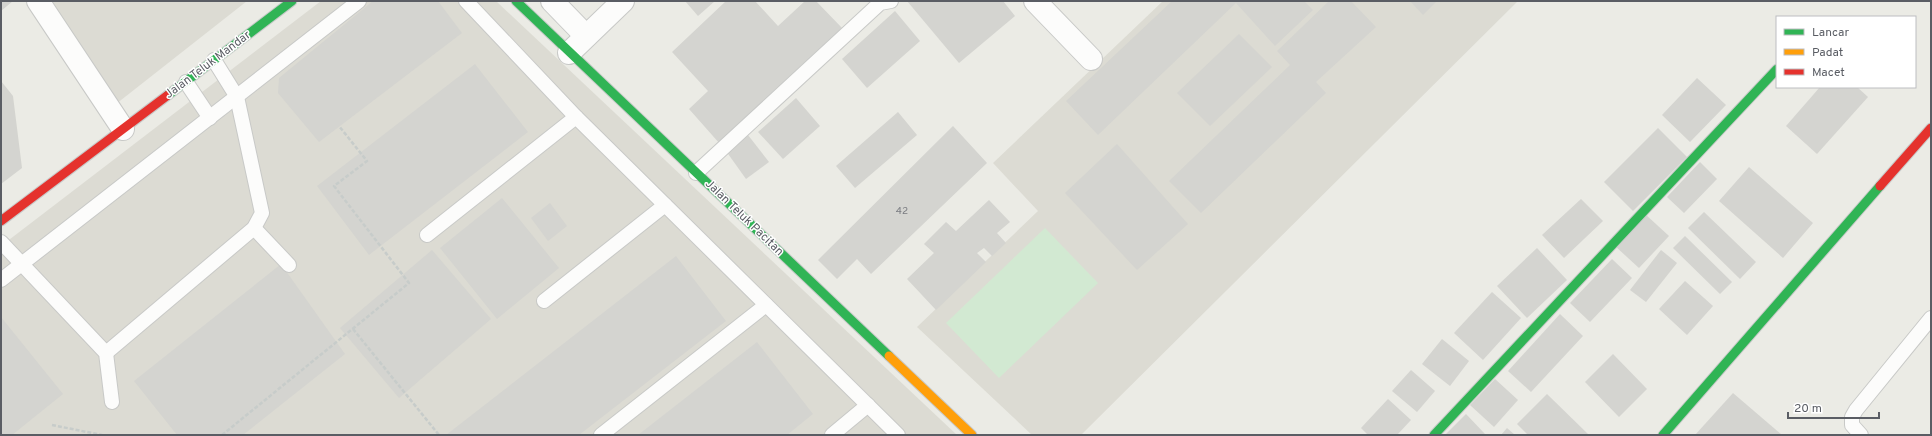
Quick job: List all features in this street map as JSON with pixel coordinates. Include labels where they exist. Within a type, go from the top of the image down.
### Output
[{"type":"street","points":[[38,1],[123,129]]},
{"type":"street","name":"Jalan Teluk Mandar","points":[[1,221],[292,1]]},
{"type":"street","name":"Jalan Teluk Pacitan","points":[[516,1],[972,435]]},
{"type":"street","points":[[552,1],[586,36]]},
{"type":"street","points":[[569,53],[624,1]]},
{"type":"street","points":[[1035,1],[1091,59]]},
{"type":"street","points":[[1434,435],[1776,70]]},
{"type":"street","points":[[1663,435],[1931,128]]},
{"type":"lane","points":[[1,280],[359,1]]},
{"type":"lane","points":[[466,1],[576,117],[898,435]]},
{"type":"lane","points":[[696,173],[880,3],[891,1]]},
{"type":"lane","points":[[106,353],[254,228],[262,213],[237,97],[214,60]]},
{"type":"lane","points":[[186,82],[210,118]]},
{"type":"lane","points":[[427,235],[576,117]]},
{"type":"lane","points":[[544,301],[666,205]]},
{"type":"lane","points":[[254,228],[289,265]]},
{"type":"lane","points":[[1,242],[106,353],[112,402]]},
{"type":"lane","points":[[601,435],[766,305]]},
{"type":"lane","points":[[1861,435],[1852,425],[1852,417],[1856,410],[1931,318]]},
{"type":"lane","points":[[832,435],[868,405]]},
{"type":"path","points":[[222,435],[409,283],[334,186],[367,161],[339,126]]},
{"type":"path","points":[[352,329],[439,435]]},
{"type":"path","points":[[52,425],[102,435]]},
{"type":"shaded area","points":[[48,1],[247,1],[116,104]]},
{"type":"shaded area","points":[[321,1],[496,1],[957,435],[1,435],[1,246]]},
{"type":"shaded area","points":[[1163,1],[1518,1],[1081,435],[1032,435],[917,327],[1038,211],[993,163]]},
{"type":"green space","points":[[1045,228],[1098,283],[999,378],[946,323]]},
{"type":"building","points":[[1,1],[13,1],[1,11]]},
{"type":"building","points":[[373,1],[438,1],[462,33],[319,142],[278,93],[279,78]]},
{"type":"building","points":[[685,1],[715,1],[698,16]]},
{"type":"building","points":[[726,1],[755,1],[778,26],[805,1],[816,1],[843,29],[720,144],[689,109],[708,91],[672,52]]},
{"type":"building","points":[[907,1],[1003,1],[1015,16],[959,63]]},
{"type":"building","points":[[1172,1],[1304,1],[1313,10],[1275,46],[1236,3],[1098,135],[1066,101]]},
{"type":"building","points":[[1329,1],[1351,1],[1376,27],[1316,82],[1326,93],[1201,213],[1169,181],[1290,65],[1277,51]]},
{"type":"building","points":[[1410,1],[1437,1],[1423,15]]},
{"type":"building","points":[[895,11],[920,41],[867,88],[842,59]]},
{"type":"building","points":[[1239,34],[1272,67],[1210,126],[1177,93]]},
{"type":"building","points":[[475,64],[528,132],[369,255],[317,186]]},
{"type":"building","points":[[1697,78],[1726,105],[1690,142],[1662,115]]},
{"type":"building","points":[[1,81],[13,96],[22,168],[1,184]]},
{"type":"building","points":[[1819,88],[1858,88],[1868,97],[1817,154],[1786,126]]},
{"type":"building","points":[[796,98],[820,126],[783,159],[758,132]]},
{"type":"building","points":[[898,112],[917,135],[855,188],[836,166]]},
{"type":"building","points":[[953,126],[987,163],[871,274],[857,259],[837,279],[818,260]]},
{"type":"building","points":[[1658,128],[1687,157],[1633,211],[1604,182]]},
{"type":"building","points":[[748,135],[769,162],[746,179],[726,151]]},
{"type":"building","points":[[1117,144],[1188,224],[1137,270],[1065,193]]},
{"type":"building","points":[[1700,162],[1717,179],[1684,213],[1667,197]]},
{"type":"building","points":[[1749,167],[1813,223],[1783,258],[1719,201]]},
{"type":"building","points":[[502,198],[559,268],[497,319],[440,248]]},
{"type":"building","points":[[1581,199],[1603,221],[1564,258],[1542,235]]},
{"type":"building","points":[[989,200],[1010,222],[997,233],[1006,243],[992,256],[984,248],[977,253],[986,262],[936,310],[907,279],[934,253],[924,244],[946,222],[956,231]]},
{"type":"building","points":[[550,203],[567,226],[548,241],[531,218]]},
{"type":"building","points":[[1704,212],[1756,262],[1740,279],[1688,228]]},
{"type":"building","points":[[1645,214],[1669,236],[1639,268],[1615,246]]},
{"type":"building","points":[[1685,236],[1732,282],[1720,294],[1673,248]]},
{"type":"building","points":[[1537,248],[1567,280],[1527,318],[1497,286]]},
{"type":"building","points":[[432,250],[491,319],[399,398],[340,328]]},
{"type":"building","points":[[1661,250],[1677,263],[1646,302],[1630,290]]},
{"type":"building","points":[[676,256],[726,321],[579,435],[446,435]]},
{"type":"building","points":[[1612,259],[1632,278],[1590,322],[1570,303]]},
{"type":"building","points":[[281,264],[345,354],[243,435],[177,435],[134,381]]},
{"type":"building","points":[[1685,281],[1713,306],[1687,335],[1659,309]]},
{"type":"building","points":[[1492,292],[1521,318],[1483,360],[1454,333]]},
{"type":"building","points":[[1560,314],[1583,336],[1531,392],[1508,371]]},
{"type":"building","points":[[1,317],[63,394],[12,435],[1,435]]},
{"type":"building","points":[[1442,339],[1469,361],[1450,386],[1422,364]]},
{"type":"building","points":[[757,342],[813,414],[787,435],[638,435]]},
{"type":"building","points":[[1613,354],[1647,389],[1619,417],[1585,382]]},
{"type":"building","points":[[1411,370],[1435,391],[1417,412],[1392,391]]},
{"type":"building","points":[[1495,379],[1518,400],[1494,427],[1470,405]]},
{"type":"building","points":[[1733,393],[1782,435],[1695,435]]},
{"type":"building","points":[[1547,394],[1589,435],[1528,435],[1517,424]]},
{"type":"building","points":[[1388,399],[1411,420],[1397,435],[1368,435],[1361,428]]},
{"type":"building","points":[[1466,414],[1485,434],[1445,435]]},
{"type":"building","points":[[1507,428],[1515,435],[1501,435]]},
{"type":"traffic: fast","points":[[168,95],[292,1]]},
{"type":"traffic: fast","points":[[516,1],[889,356]]},
{"type":"traffic: fast","points":[[1434,435],[1776,70]]},
{"type":"traffic: fast","points":[[1663,435],[1880,186]]},
{"type":"traffic: slow","points":[[889,356],[972,435]]},
{"type":"traffic: jam","points":[[1,221],[168,95]]},
{"type":"traffic: jam","points":[[1880,186],[1931,128]]}]
